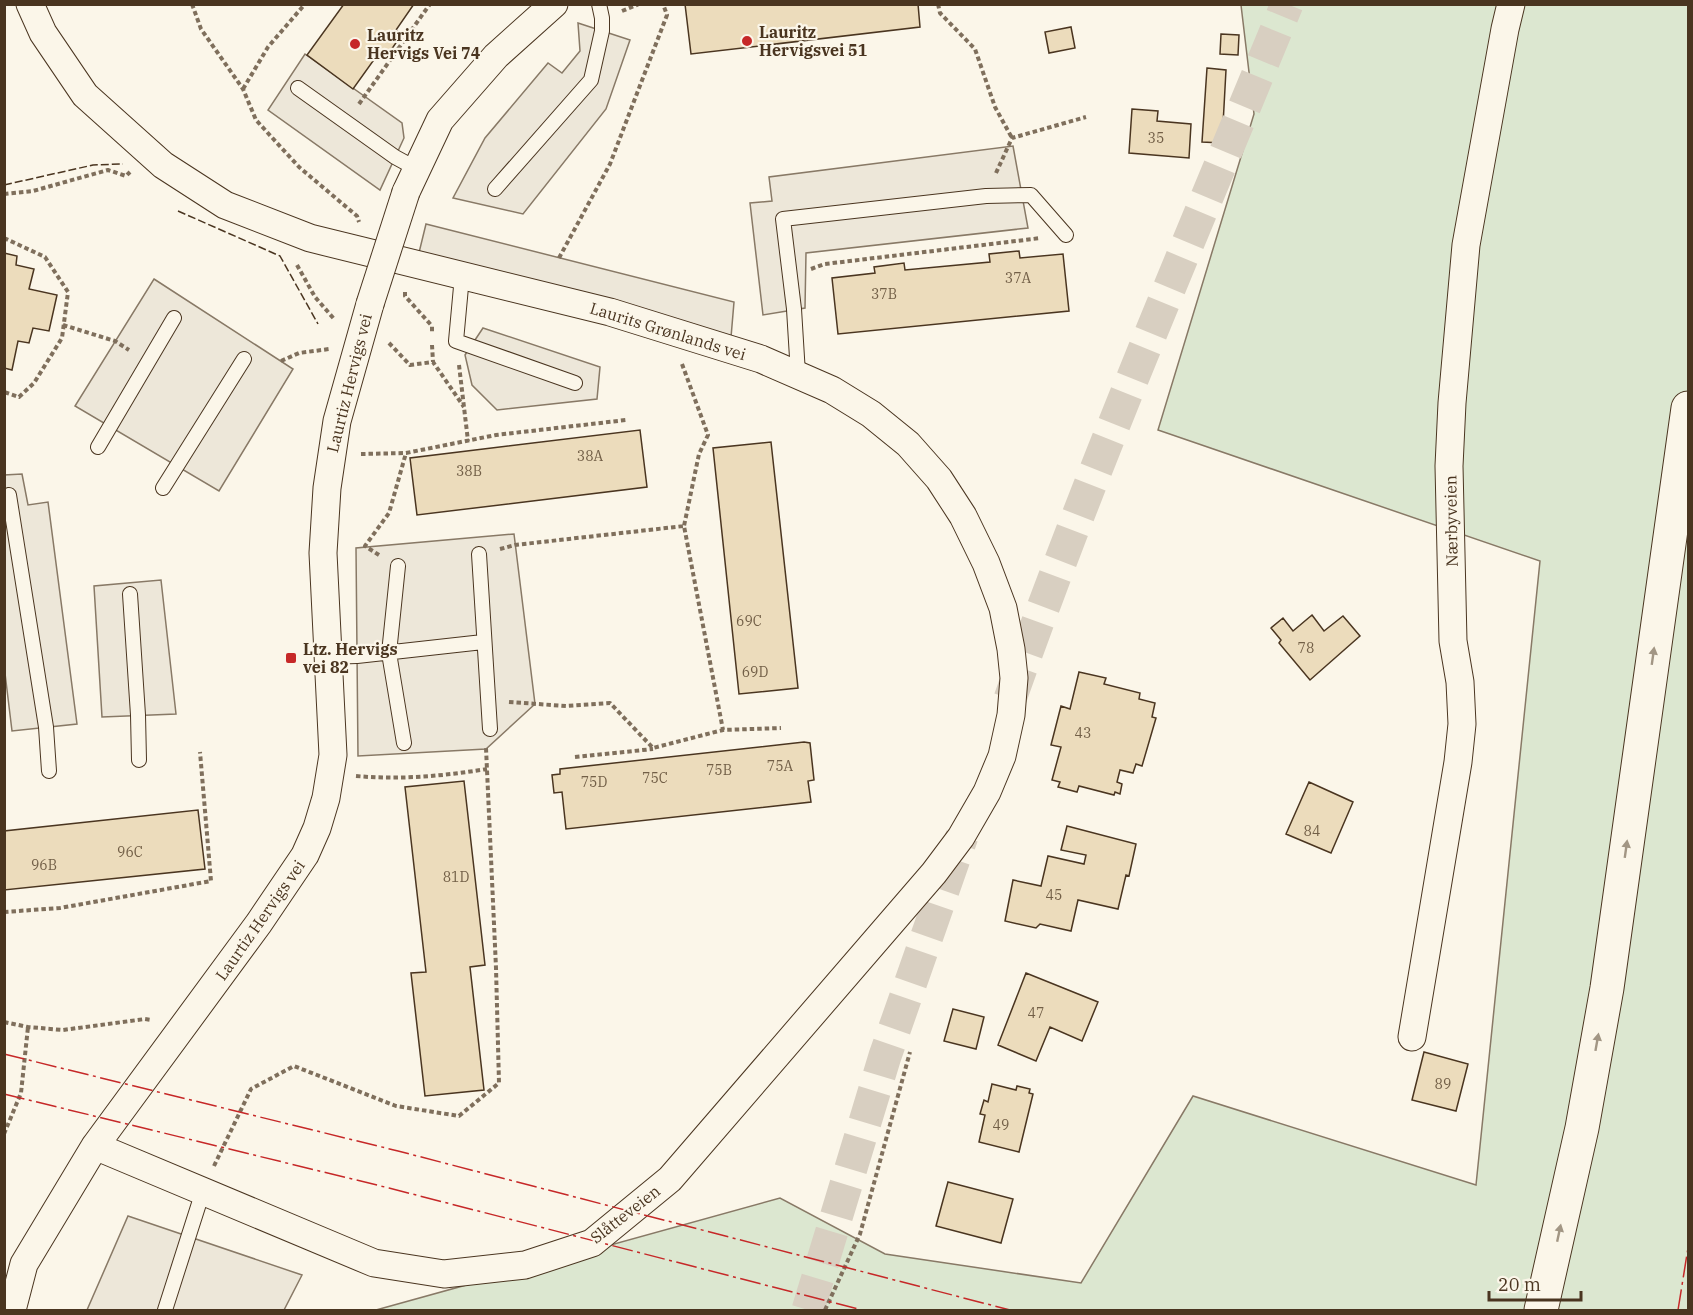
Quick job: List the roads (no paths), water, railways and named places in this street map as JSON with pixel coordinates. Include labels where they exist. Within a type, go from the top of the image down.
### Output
[{"type":"highway","points":[[1541,1311],[1582,1128],[1607,988],[1689,408]]},
{"type":"street","name":"Laurits Grønlands vei","points":[[30,4],[43,33],[85,95],[163,165],[225,205],[310,238],[610,312],[761,359],[832,390],[871,414],[908,444],[939,479],[963,516],[986,563],[1003,608],[1014,678],[1011,715],[1002,756],[987,792],[961,837],[934,873]]},
{"type":"street","name":"Laurtiz Hervigs vei","points":[[12,1311],[24,1264],[95,1146],[185,1026],[305,855],[327,798],[331,774],[332,727],[323,553],[331,454],[337,421],[358,344],[411,181],[440,120],[496,56],[554,4]]},
{"type":"street","name":"Nærbyveien","points":[[1412,1037],[1458,762],[1462,724],[1460,682],[1453,641],[1449,466],[1452,403],[1466,245],[1505,30],[1512,4]]},
{"type":"street","name":"Slåtteveien","points":[[95,1146],[374,1263],[444,1275],[525,1265],[592,1243],[670,1179],[934,873]]},
{"type":"lane","points":[[495,189],[591,80],[602,31],[599,4]]},
{"type":"lane","points":[[297,88],[396,157],[411,181]]},
{"type":"lane","points":[[798,374],[783,219],[986,196],[1031,195],[1066,235]]},
{"type":"lane","points":[[462,276],[456,341],[575,383]]},
{"type":"lane","points":[[98,447],[174,318]]},
{"type":"lane","points":[[163,488],[244,359]]},
{"type":"lane","points":[[9,495],[46,727],[49,771]]},
{"type":"lane","points":[[479,554],[490,729]]},
{"type":"lane","points":[[398,566],[389,653],[404,743]]},
{"type":"lane","points":[[130,594],[139,760]]},
{"type":"lane","points":[[327,657],[389,653],[483,642]]},
{"type":"lane","points":[[165,1311],[203,1191]]},
{"type":"tunnel","points":[[1010,699],[1109,437],[1287,4]]},
{"type":"tunnel","points":[[808,1310],[885,1056],[962,836]]},
{"type":"place","name":"Lauritz Hervigsvei 51","points":[[747,41]]},
{"type":"place","name":"Lauritz Hervigs Vei 74","points":[[355,44]]},
{"type":"place","name":"Ltz. Hervigs vei 82","points":[[291,658]]}]
